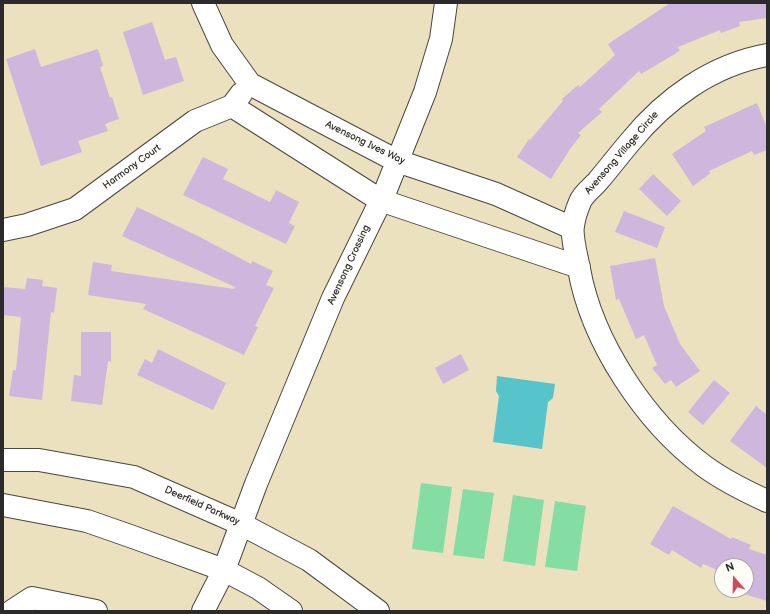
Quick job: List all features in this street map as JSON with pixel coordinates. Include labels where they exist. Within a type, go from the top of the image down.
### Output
[{"type":"street","name":"Avensong Ives Way","points":[[203,3],[222,45],[250,84],[397,161],[496,194],[572,228]]},
{"type":"street","name":"Avensong Crossing","points":[[203,611],[224,570],[256,484],[333,298],[397,161],[434,66],[441,39],[446,3]]},
{"type":"street","name":"Avensong Village Circle","points":[[767,55],[731,66],[705,77],[660,109],[640,129],[580,201],[572,228],[579,267],[590,310],[601,335],[625,378],[645,407],[683,448],[704,466],[729,482],[767,501]]},
{"type":"street","name":"Harmony Court","points":[[3,230],[27,225],[75,209],[195,121],[232,106],[250,84]]},
{"type":"street","points":[[232,106],[380,200],[579,267]]},
{"type":"street","name":"Deerfield Parkway","points":[[3,460],[39,460],[134,477],[241,524],[309,560],[378,611]]},
{"type":"street","points":[[3,505],[87,521],[224,570],[258,588],[291,611]]},
{"type":"street","points":[[12,611],[32,598],[96,611]]},
{"type":"green space","points":[[421,483],[452,487],[443,553],[412,549]]},
{"type":"green space","points":[[463,489],[494,493],[484,559],[453,555]]},
{"type":"green space","points":[[513,495],[544,500],[535,566],[503,561]]},
{"type":"green space","points":[[555,501],[586,506],[577,571],[545,567]]},
{"type":"water","points":[[497,376],[555,384],[553,398],[548,402],[542,449],[493,442],[499,396],[496,391]]},
{"type":"building","points":[[670,3],[767,3],[767,18],[739,22],[740,26],[721,33],[720,30],[678,47],[680,51],[641,74],[639,71],[599,109],[602,112],[578,133],[581,135],[570,149],[551,179],[517,157],[529,139],[530,140],[563,101],[562,99],[578,85],[580,87],[615,55],[608,44]]},
{"type":"building","points":[[152,22],[165,60],[176,57],[184,81],[143,95],[123,32]]},
{"type":"building","points":[[35,49],[41,67],[98,49],[103,66],[100,67],[110,98],[112,97],[119,119],[105,124],[108,131],[78,141],[82,152],[41,166],[6,59]]},
{"type":"building","points":[[757,103],[767,128],[767,150],[754,155],[752,151],[709,171],[711,173],[693,186],[672,154],[706,131],[704,127]]},
{"type":"building","points":[[203,157],[228,169],[223,179],[270,202],[276,190],[299,202],[289,223],[295,226],[286,244],[183,195]]},
{"type":"building","points":[[653,174],[681,201],[667,216],[639,189]]},
{"type":"building","points":[[137,207],[196,235],[251,264],[252,261],[273,271],[266,285],[274,288],[255,326],[258,327],[244,355],[143,309],[146,304],[88,295],[93,262],[112,265],[111,271],[234,289],[235,287],[122,236]]},
{"type":"building","points":[[624,211],[665,227],[657,248],[615,232]]},
{"type":"building","points":[[655,258],[664,306],[680,344],[700,371],[676,387],[671,380],[665,384],[652,368],[657,365],[644,335],[636,339],[619,299],[616,300],[610,266]]},
{"type":"building","points":[[27,278],[43,280],[42,286],[57,288],[54,313],[51,312],[42,400],[9,396],[13,370],[16,370],[21,317],[3,315],[3,287],[25,289]]},
{"type":"building","points":[[81,332],[111,332],[111,362],[108,361],[102,405],[71,401],[74,375],[81,376]]},
{"type":"building","points":[[158,349],[226,383],[213,410],[137,375],[145,359],[152,363]]},
{"type":"building","points":[[461,354],[469,370],[443,384],[435,368]]},
{"type":"building","points":[[714,380],[730,393],[703,425],[688,412]]},
{"type":"building","points":[[756,406],[767,415],[767,468],[730,441]]},
{"type":"building","points":[[673,506],[731,539],[732,537],[751,545],[749,549],[767,555],[767,601],[754,597],[754,558],[714,558],[714,569],[703,564],[701,568],[672,550],[669,555],[650,544]]}]
